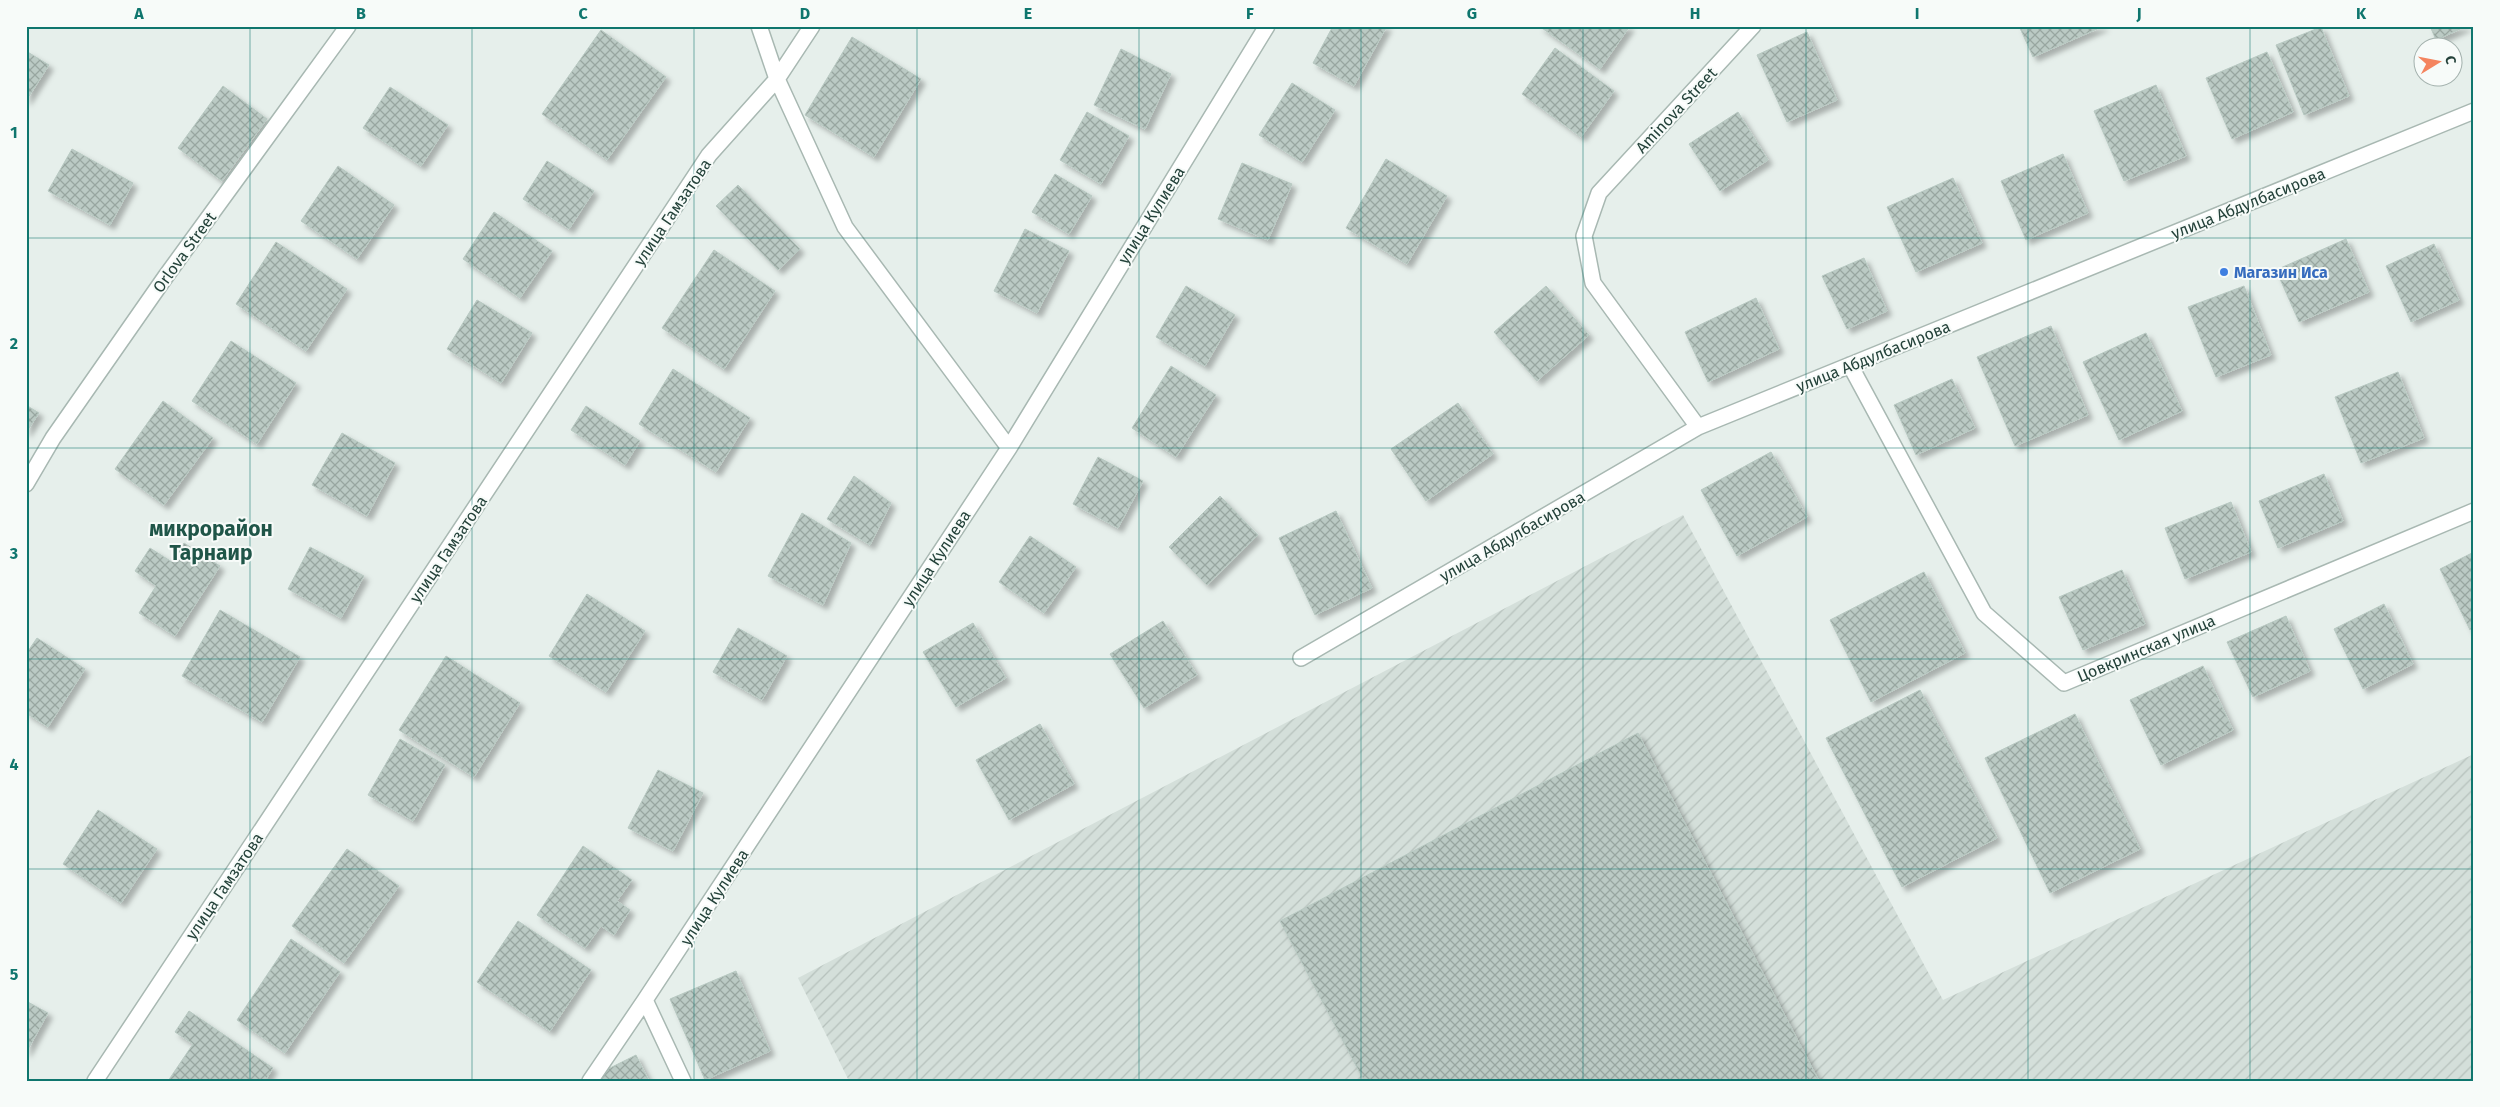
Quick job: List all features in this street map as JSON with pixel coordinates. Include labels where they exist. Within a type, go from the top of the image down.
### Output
[{"type":"street","name":"Orlova Street","points":[[26,484],[53,438],[166,276],[348,26]]},
{"type":"street","points":[[759,26],[777,79],[845,226],[1009,448]]},
{"type":"street","name":"улица Гамзатова","points":[[95,1081],[709,155],[777,79],[812,26]]},
{"type":"street","name":"улица Кулиева","points":[[590,1081],[1009,448],[1267,26]]},
{"type":"street","name":"Aminova Street","points":[[1698,427],[1594,283],[1584,236],[1599,193],[1754,26]]},
{"type":"street","name":"улица Абдулбасирова","points":[[1301,658],[1698,427],[2474,111]]},
{"type":"street","name":"Цовкринская улица","points":[[1850,365],[1984,613],[2064,682],[2474,511]]},
{"type":"street","points":[[645,1000],[683,1081]]},
{"type":"shaded area","points":[[1683,515],[1943,1000],[2474,754],[2474,1081],[849,1081],[798,978]]},
{"type":"building","points":[[1333,26],[1387,26],[1354,86],[1313,63]]},
{"type":"building","points":[[1539,26],[1630,26],[1600,69]]},
{"type":"building","points":[[2019,26],[2104,26],[2033,57]]},
{"type":"building","points":[[2430,26],[2467,26],[2440,38],[2435,38]]},
{"type":"building","points":[[2321,27],[2349,96],[2304,115],[2276,45]]},
{"type":"building","points":[[601,30],[666,77],[607,160],[542,114]]},
{"type":"building","points":[[1807,32],[1837,100],[1787,122],[1757,55]]},
{"type":"building","points":[[852,37],[921,79],[874,157],[805,115]]},
{"type":"building","points":[[1555,48],[1614,91],[1581,137],[1522,94]]},
{"type":"building","points":[[1121,49],[1171,74],[1145,129],[1094,105]]},
{"type":"building","points":[[26,51],[49,65],[26,101]]},
{"type":"building","points":[[2267,52],[2293,112],[2232,139],[2206,78]]},
{"type":"building","points":[[1292,83],[1335,110],[1302,162],[1259,135]]},
{"type":"building","points":[[2156,85],[2186,156],[2124,181],[2094,111]]},
{"type":"building","points":[[223,86],[267,119],[222,181],[178,148]]},
{"type":"building","points":[[390,87],[448,125],[421,166],[363,128]]},
{"type":"building","points":[[1087,112],[1129,136],[1101,184],[1060,160]]},
{"type":"building","points":[[1738,112],[1768,160],[1720,191],[1689,144]]},
{"type":"building","points":[[72,149],[133,183],[110,225],[48,191]]},
{"type":"building","points":[[2063,154],[2088,213],[2026,240],[2001,181]]},
{"type":"building","points":[[1386,159],[1447,196],[1407,264],[1346,228]]},
{"type":"building","points":[[547,161],[594,191],[569,229],[523,199]]},
{"type":"building","points":[[1242,163],[1292,184],[1268,240],[1218,219]]},
{"type":"building","points":[[338,166],[394,205],[357,259],[301,221]]},
{"type":"building","points":[[1055,174],[1092,196],[1069,234],[1032,212]]},
{"type":"building","points":[[1953,178],[1982,243],[1916,272],[1887,207]]},
{"type":"building","points":[[738,185],[800,249],[778,270],[716,206]]},
{"type":"building","points":[[494,212],[552,251],[520,298],[463,259]]},
{"type":"building","points":[[1025,229],[1069,251],[1037,313],[994,291]]},
{"type":"building","points":[[2346,239],[2369,292],[2299,322],[2276,270]]},
{"type":"building","points":[[276,242],[347,289],[306,351],[236,304]]},
{"type":"building","points":[[2434,244],[2459,300],[2411,322],[2386,266]]},
{"type":"building","points":[[714,250],[775,291],[724,369],[662,328]]},
{"type":"building","points":[[1864,258],[1887,311],[1847,329],[1822,276]]},
{"type":"building","points":[[1186,286],[1235,315],[1205,366],[1156,337]]},
{"type":"building","points":[[1546,286],[1589,335],[1537,381],[1494,332]]},
{"type":"building","points":[[2244,286],[2271,355],[2216,377],[2188,307]]},
{"type":"building","points":[[1756,298],[1779,349],[1708,382],[1685,332]]},
{"type":"building","points":[[477,300],[532,333],[501,383],[447,349]]},
{"type":"building","points":[[2051,326],[2088,415],[2015,446],[1977,357]]},
{"type":"building","points":[[2146,333],[2182,411],[2119,440],[2083,362]]},
{"type":"building","points":[[231,341],[296,383],[257,444],[192,401]]},
{"type":"building","points":[[1171,366],[1216,395],[1176,457],[1132,428]]},
{"type":"building","points":[[673,369],[750,418],[716,472],[639,424]]},
{"type":"building","points":[[2398,372],[2424,438],[2361,463],[2335,397]]},
{"type":"building","points":[[1952,379],[1975,428],[1916,455],[1894,405]]},
{"type":"building","points":[[163,401],[213,438],[164,505],[115,469]]},
{"type":"building","points":[[1458,403],[1493,454],[1426,501],[1391,449]]},
{"type":"building","points":[[26,405],[39,413],[26,433]]},
{"type":"building","points":[[586,406],[640,441],[625,465],[571,430]]},
{"type":"building","points":[[342,433],[395,463],[367,516],[312,485]]},
{"type":"building","points":[[1771,452],[1807,517],[1737,556],[1701,490]]},
{"type":"building","points":[[1098,457],[1143,481],[1118,528],[1073,504]]},
{"type":"building","points":[[2324,474],[2343,521],[2278,548],[2259,501]]},
{"type":"building","points":[[854,476],[891,503],[870,545],[827,519]]},
{"type":"building","points":[[1220,496],[1258,535],[1207,585],[1169,547]]},
{"type":"building","points":[[2231,502],[2251,552],[2185,579],[2165,528]]},
{"type":"building","points":[[1336,511],[1372,588],[1315,615],[1279,538]]},
{"type":"building","points":[[802,513],[851,543],[823,605],[768,576]]},
{"type":"building","points":[[1030,536],[1076,567],[1044,613],[999,582]]},
{"type":"building","points":[[184,543],[220,566],[175,636],[139,613],[156,586],[135,571],[150,548],[172,562]]},
{"type":"building","points":[[310,547],[364,576],[341,618],[288,589]]},
{"type":"building","points":[[2474,552],[2474,628],[2470,630],[2440,569]]},
{"type":"building","points":[[2122,570],[2145,624],[2083,650],[2059,597]]},
{"type":"building","points":[[1924,572],[1965,653],[1871,702],[1830,620]]},
{"type":"building","points":[[587,594],[645,631],[606,692],[549,656]]},
{"type":"building","points":[[2384,604],[2413,664],[2363,689],[2334,629]]},
{"type":"building","points":[[220,610],[300,657],[262,722],[182,676]]},
{"type":"building","points":[[2286,616],[2310,671],[2253,697],[2227,642]]},
{"type":"building","points":[[1163,621],[1197,675],[1144,708],[1110,654]]},
{"type":"building","points":[[973,623],[1006,678],[956,707],[923,652]]},
{"type":"building","points":[[738,628],[787,656],[762,700],[713,672]]},
{"type":"building","points":[[37,638],[85,669],[48,727],[26,713],[26,654]]},
{"type":"building","points":[[446,656],[520,703],[474,777],[399,730]]},
{"type":"building","points":[[2203,666],[2233,730],[2161,765],[2130,700]]},
{"type":"building","points":[[1920,690],[1997,838],[1902,887],[1826,738]]},
{"type":"building","points":[[2075,714],[2140,849],[2050,893],[1985,758]]},
{"type":"building","points":[[1040,724],[1074,784],[1009,820],[976,760]]},
{"type":"building","points":[[1638,733],[1819,1081],[1364,1081],[1280,921]]},
{"type":"building","points":[[400,739],[445,765],[413,821],[368,795]]},
{"type":"building","points":[[658,770],[703,793],[673,851],[628,828]]},
{"type":"building","points":[[98,810],[157,849],[121,903],[63,864]]},
{"type":"building","points":[[583,846],[632,880],[617,901],[630,910],[614,935],[601,926],[585,948],[537,915]]},
{"type":"building","points":[[347,849],[399,886],[344,963],[292,926]]},
{"type":"building","points":[[518,921],[591,970],[550,1031],[477,982]]},
{"type":"building","points":[[291,939],[340,972],[285,1053],[237,1020]]},
{"type":"building","points":[[736,971],[770,1051],[705,1080],[670,999]]},
{"type":"building","points":[[26,1001],[48,1013],[26,1053]]},
{"type":"building","points":[[189,1011],[273,1068],[265,1081],[168,1081],[193,1044],[175,1032]]},
{"type":"building","points":[[636,1055],[649,1081],[599,1081],[596,1075]]},
{"type":"place","name":"Магазин Иса","points":[[2224,272]]},
{"type":"district","name":"микрорайон Тарнаир","points":[[211,541]]}]
